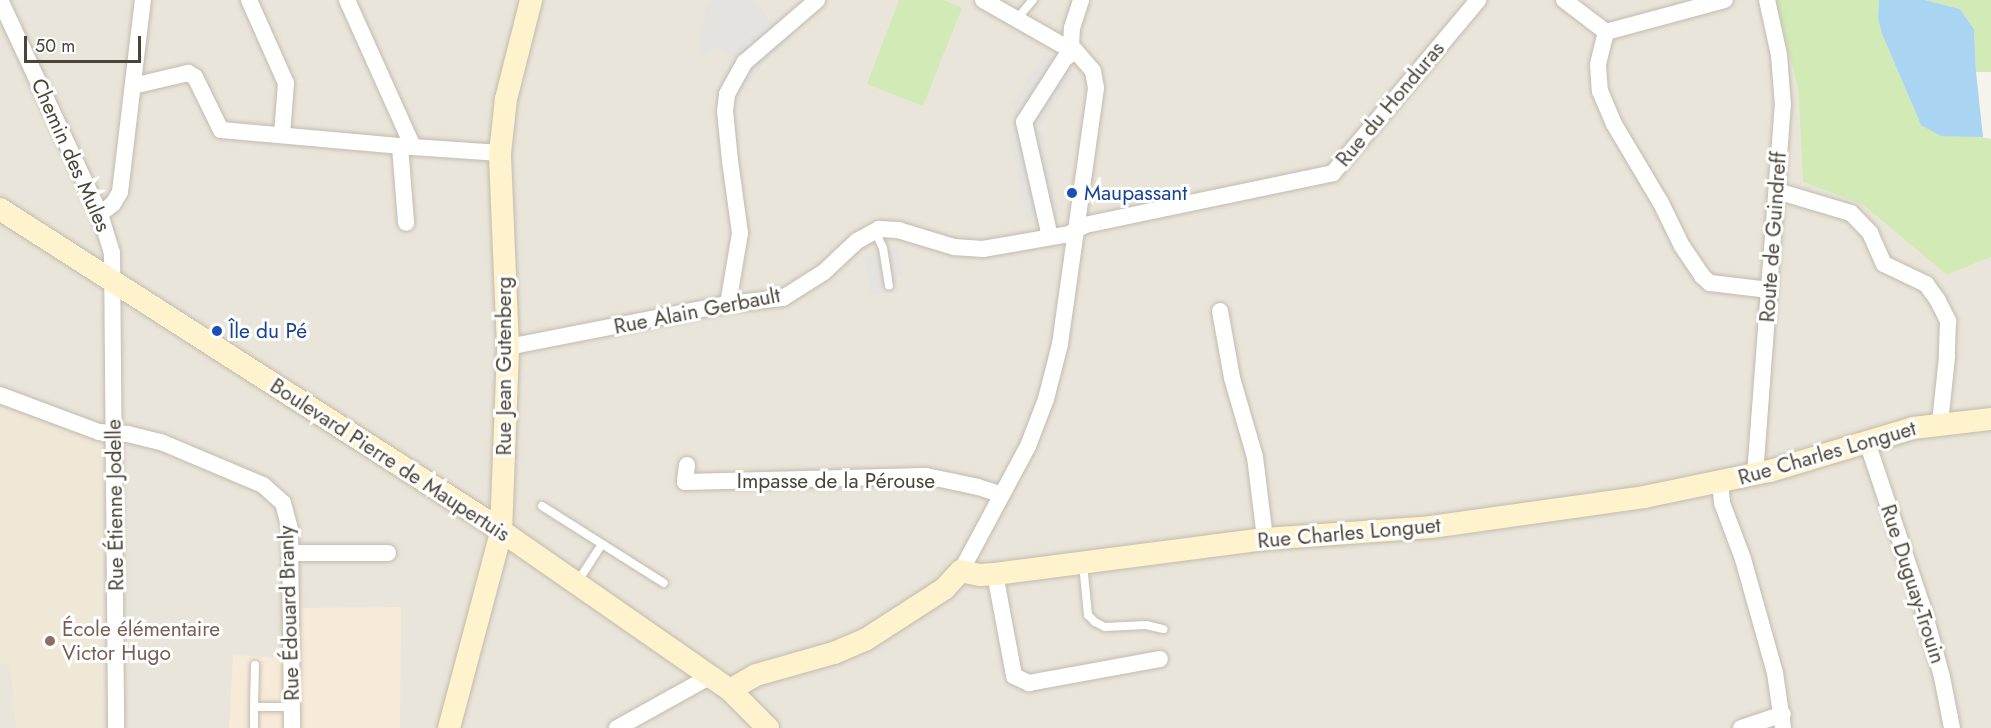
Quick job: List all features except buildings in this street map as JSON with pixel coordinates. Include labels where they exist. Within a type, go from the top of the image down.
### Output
[{"type":"street","name":"Chemin des Mules","points":[[0,0],[100,214],[112,253],[113,281]]},
{"type":"street","points":[[100,214],[113,204],[120,192],[142,0]]},
{"type":"street","points":[[249,0],[286,83],[282,135]]},
{"type":"street","points":[[347,0],[406,147],[406,223]]},
{"type":"street","name":"Rue Jean Gutenberg","points":[[448,728],[501,532],[508,347],[500,153],[506,99],[531,0]]},
{"type":"street","points":[[728,304],[740,233],[725,111],[727,94],[745,62],[818,0]]},
{"type":"street","points":[[730,690],[756,675],[834,653],[865,640],[944,589],[961,571],[1002,495],[1028,446],[1046,399],[1060,344],[1077,230],[1095,78],[1089,65],[1072,49],[983,0]]},
{"type":"street","points":[[1050,237],[1024,122],[1072,49],[1072,28],[1081,0]]},
{"type":"street","name":"Rue du Honduras","points":[[1077,230],[1084,225],[1333,173],[1478,0]]},
{"type":"street","points":[[1563,0],[1606,32]]},
{"type":"street","points":[[1606,32],[1725,0]]},
{"type":"street","name":"Route de Guindreff","points":[[1755,475],[1783,105],[1779,55],[1767,0]]},
{"type":"street","points":[[1606,32],[1598,65],[1600,91],[1614,124],[1651,186],[1682,246],[1702,276],[1710,283],[1770,290]]},
{"type":"street","points":[[133,87],[188,73],[195,77],[221,130],[500,153]]},
{"type":"street","points":[[1777,191],[1851,213],[1869,233],[1884,264],[1926,284],[1948,321],[1947,357],[1940,423]]},
{"type":"street","name":"Boulevard Pierre de Maupertuis","points":[[0,209],[460,503],[711,676],[730,690],[768,728]]},
{"type":"street","points":[[875,231],[879,229],[897,230],[954,247],[983,249],[1077,230]]},
{"type":"street","name":"Rue Alain Gerbault","points":[[508,347],[728,304],[783,298],[824,272],[857,241],[875,231]]},
{"type":"street","name":"Rue Étienne Jodelle","points":[[113,281],[116,728]]},
{"type":"street","points":[[1220,311],[1232,378],[1255,457],[1265,539]]},
{"type":"street","name":"Rue Édouard Branly","points":[[0,395],[99,432],[160,442],[263,485],[283,503],[290,530],[291,553],[292,728]]},
{"type":"street","name":"Rue Charles Longuet","points":[[961,571],[980,575],[994,574],[1265,539],[1431,527],[1644,497],[1755,475],[1897,432],[1940,423],[1991,419]]},
{"type":"street","name":"Rue Duguay-Trouin","points":[[1867,442],[1923,608],[1942,677],[1952,728]]},
{"type":"street","name":"Impasse de la Pérouse","points":[[687,465],[685,482],[926,476],[978,487],[1002,495]]},
{"type":"street","points":[[1720,483],[1722,503],[1743,559],[1775,673],[1783,721],[1741,728]]},
{"type":"street","points":[[291,553],[388,553]]},
{"type":"street","points":[[994,574],[1014,676],[1029,683],[1160,659]]},
{"type":"street","points":[[617,728],[711,676]]},
{"type":"lane","points":[[1016,20],[1033,0]]},
{"type":"lane","points":[[875,231],[883,248],[889,286]]},
{"type":"lane","points":[[542,506],[664,583]]},
{"type":"lane","points":[[576,584],[602,544]]},
{"type":"lane","points":[[1083,563],[1088,615],[1095,622],[1105,627],[1146,625],[1164,629]]},
{"type":"lane","points":[[254,728],[255,665]]},
{"type":"lane","points":[[254,707],[292,707]]},
{"type":"shaded area","points":[[0,0],[1776,0],[1798,89],[1803,182],[1863,205],[1947,275],[1991,257],[1991,728],[0,728]]},
{"type":"shaded area","points":[[715,0],[755,0],[780,35],[787,30],[792,39],[768,58],[748,84],[726,71],[735,57],[716,46],[705,58],[699,55],[705,10]]},
{"type":"shaded area","points":[[1045,54],[1075,74],[1041,124],[1034,120],[1031,130],[1041,130],[1059,214],[1027,220],[1008,130],[1017,129],[1019,114],[1011,106]]},
{"type":"shaded area","points":[[898,247],[903,275],[893,278],[895,291],[871,295],[864,257],[874,255],[874,251]]},
{"type":"shaded area","points":[[0,406],[104,445],[103,728],[16,728],[10,664],[0,664]]},
{"type":"shaded area","points":[[401,607],[400,728],[229,728],[233,655],[300,659],[300,608]]},
{"type":"green space","points":[[899,0],[944,0],[962,8],[923,106],[867,84]]},
{"type":"green space","points":[[1776,0],[1879,0],[1878,18],[1882,34],[1921,125],[1991,139],[1991,257],[1947,275],[1863,205],[1803,182],[1798,89]]},
{"type":"green space","points":[[1925,0],[1991,0],[1991,72],[1976,72],[1974,29],[1960,9]]},
{"type":"water","points":[[1879,0],[1925,0],[1960,9],[1974,29],[1983,137],[1941,136],[1921,125],[1882,34],[1878,18]]},
{"type":"place","name":"Maupassant","points":[[1072,193]]},
{"type":"place","name":"Île du Pé","points":[[217,331]]},
{"type":"place","name":"École élémentaire Victor Hugo","points":[[50,641]]}]
